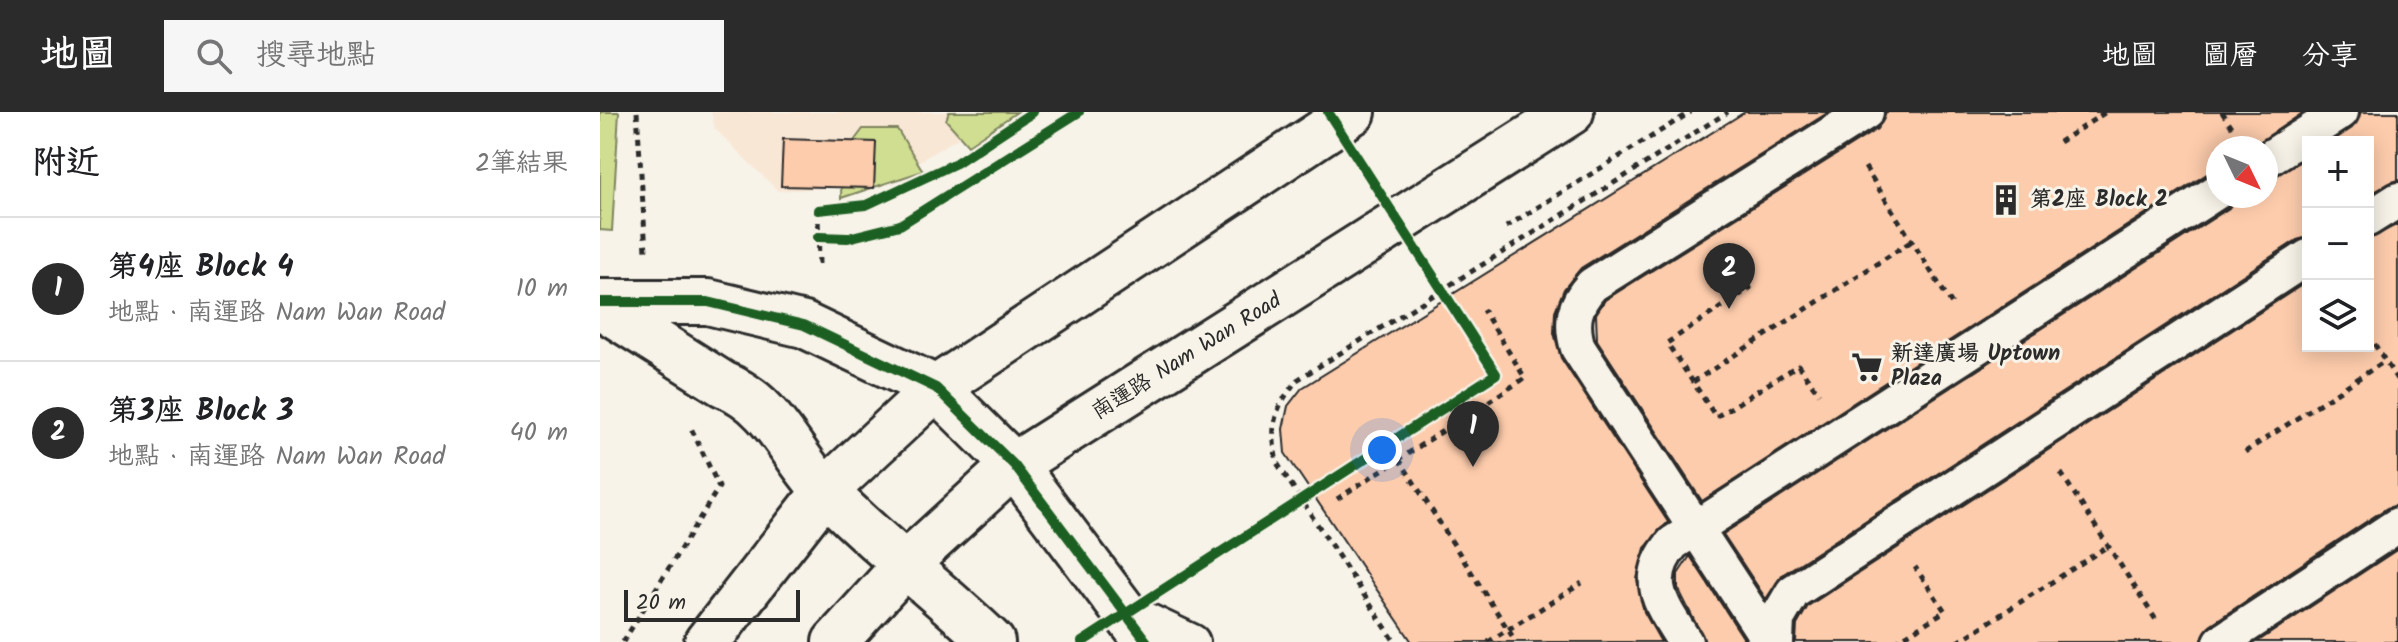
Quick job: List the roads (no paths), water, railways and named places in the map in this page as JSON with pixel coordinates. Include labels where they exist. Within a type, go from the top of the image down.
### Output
[{"type":"main road","points":[[707,642],[825,491],[936,388],[1353,112]]},
{"type":"main road","name":"南運路 Nam Wan Road","points":[[835,642],[906,564],[1014,465],[1571,112]]},
{"type":"main road","points":[[600,304],[708,302],[804,325],[936,388],[1014,465],[1136,626]]},
{"type":"main road","points":[[600,304],[723,384],[739,390],[782,429],[825,491],[992,642]]},
{"type":"lane","points":[[1770,642],[1578,348],[1573,331],[1580,297],[1592,285],[1866,112]]},
{"type":"lane","points":[[2278,152],[2341,112]]},
{"type":"lane","points":[[1685,642],[1655,583],[1658,560],[1673,543],[2206,199]]},
{"type":"lane","points":[[2374,215],[2398,200]]},
{"type":"lane","points":[[1776,642],[1777,619],[1793,592],[2302,261]]},
{"type":"lane","points":[[2221,642],[2398,525]]},
{"type":"lane","points":[[1136,626],[1192,642]]},
{"type":"place","name":"第2座 Block 2","points":[[2006,200]]},
{"type":"place","name":"第3座 Block 3","points":[[1729,309]]},
{"type":"place","name":"新達廣場 Uptown Plaza","points":[[1867,367]]},
{"type":"place","name":"第4座 Block 4","points":[[1473,467]]}]
